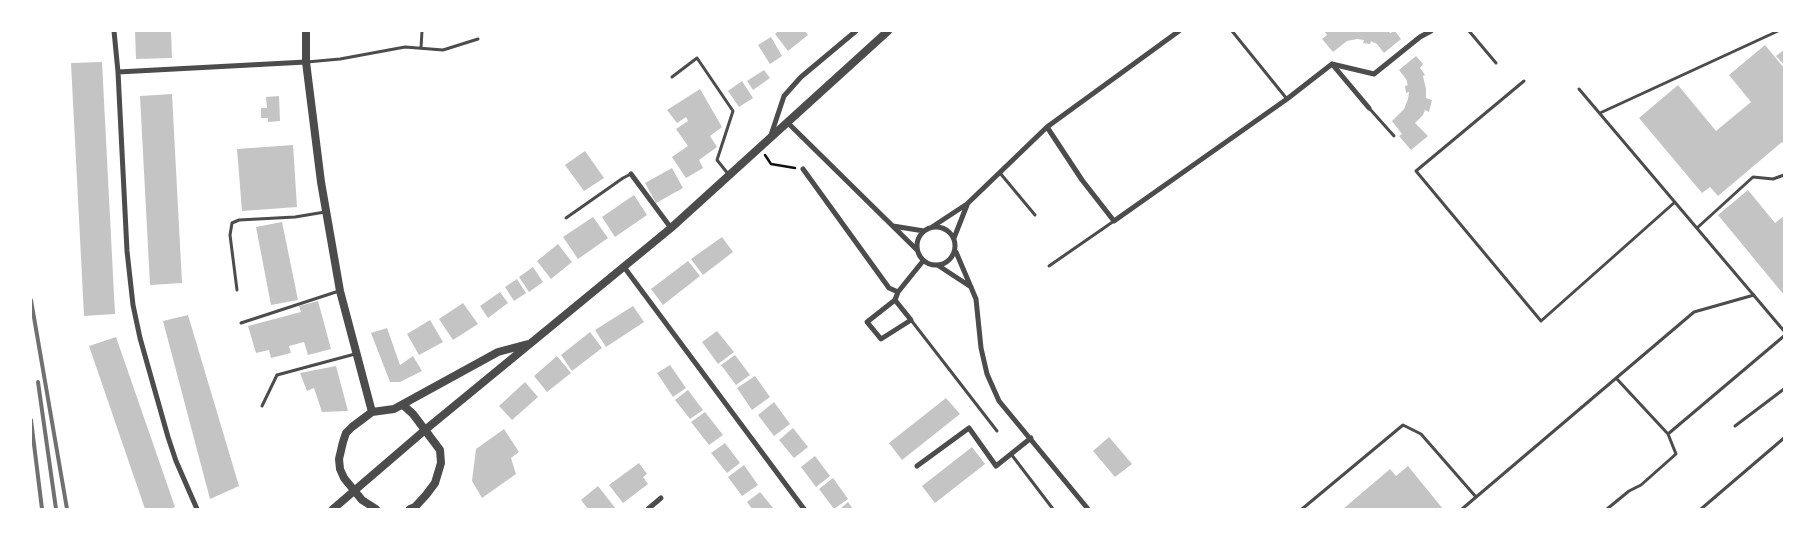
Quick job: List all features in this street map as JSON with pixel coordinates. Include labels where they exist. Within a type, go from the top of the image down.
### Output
[{"type":"street","points":[[114,31],[118,72],[127,251],[133,305],[140,338],[168,437],[176,461],[197,509]]},
{"type":"street","points":[[306,31],[306,62],[326,212],[340,291],[355,354],[372,412]]},
{"type":"street","points":[[770,138],[784,96],[801,77],[856,31]]},
{"type":"street","points":[[333,509],[671,228],[888,31]]},
{"type":"street","points":[[917,250],[918,239],[924,231],[968,204],[1047,127],[1179,31]]},
{"type":"street","points":[[1332,64],[1374,74],[1420,36],[1431,31]]},
{"type":"street","points":[[118,72],[306,62]]},
{"type":"street","points":[[1047,127],[1082,180],[1114,222],[1287,99],[1332,64]]},
{"type":"street","points":[[1332,64],[1369,108]]},
{"type":"street","points":[[788,122],[917,250],[923,261],[931,266],[939,266],[949,262],[956,252]]},
{"type":"street","points":[[803,169],[889,288],[898,292]]},
{"type":"street","points":[[631,174],[671,228]]},
{"type":"street","points":[[968,204],[954,238],[956,252],[976,300],[986,374],[999,401],[1088,509]]},
{"type":"street","points":[[893,226],[924,231]]},
{"type":"street","points":[[932,227],[946,229],[954,238]]},
{"type":"street","points":[[896,300],[911,320],[881,339],[868,322],[896,300],[898,292],[923,261]]},
{"type":"street","points":[[939,266],[971,288]]},
{"type":"street","points":[[624,267],[804,509]]},
{"type":"street","points":[[376,509],[362,500],[340,470],[340,450],[346,434],[358,421],[372,412],[394,409],[498,352],[531,344]]},
{"type":"street","points":[[402,405],[413,414],[440,450],[441,463],[434,483],[426,496],[413,508]]},
{"type":"street","points":[[916,466],[969,428],[996,466],[1031,438]]},
{"type":"street","points":[[648,509],[661,498]]},
{"type":"lane","points":[[421,48],[422,31]]},
{"type":"lane","points":[[1232,31],[1287,99]]},
{"type":"lane","points":[[1469,31],[1496,63]]},
{"type":"lane","points":[[1600,114],[1778,31]]},
{"type":"lane","points":[[306,62],[340,59],[406,47],[443,50],[478,39]]},
{"type":"lane","points":[[672,77],[696,58],[733,111],[718,160],[730,176]]},
{"type":"lane","points":[[1524,81],[1416,171],[1542,321],[1675,202]]},
{"type":"lane","points":[[1580,90],[1784,331]]},
{"type":"lane","points":[[1369,108],[1394,136]]},
{"type":"lane","points":[[1000,172],[1035,215]]},
{"type":"lane","points":[[566,218],[631,174]]},
{"type":"lane","points":[[1697,228],[1753,177],[1773,179],[1784,175]]},
{"type":"lane","points":[[237,290],[230,235],[232,223],[239,220],[294,217],[326,212]]},
{"type":"lane","points":[[1049,266],[1114,222]]},
{"type":"lane","points":[[241,323],[340,291]]},
{"type":"lane","points":[[1462,509],[1694,312],[1754,295]]},
{"type":"lane","points":[[911,320],[998,431]]},
{"type":"lane","points":[[1668,434],[1784,336]]},
{"type":"lane","points":[[262,406],[277,375],[355,354]]},
{"type":"lane","points":[[1607,509],[1629,491],[1641,485],[1676,454],[1668,434],[1616,378]]},
{"type":"lane","points":[[1735,426],[1784,389]]},
{"type":"lane","points":[[1302,509],[1403,425],[1420,434],[1476,497]]},
{"type":"lane","points":[[1701,509],[1784,438]]},
{"type":"lane","points":[[1011,454],[1053,509]]},
{"type":"path","points":[[759,148],[771,164],[803,169]]},
{"type":"building","points":[[135,31],[171,31],[172,58],[136,59]]},
{"type":"building","points":[[778,31],[805,31],[808,35],[788,51],[775,34]]},
{"type":"building","points":[[1324,31],[1389,31],[1390,33],[1395,31],[1401,39],[1384,53],[1377,44],[1371,41],[1370,44],[1363,43],[1364,40],[1357,39],[1347,41],[1333,52],[1322,39],[1327,35]]},
{"type":"building","points":[[771,37],[782,56],[770,64],[758,45]]},
{"type":"building","points":[[1765,45],[1784,68],[1784,145],[1782,142],[1718,196],[1710,187],[1702,193],[1639,118],[1678,85],[1716,131],[1751,102],[1729,75]]},
{"type":"building","points":[[1784,50],[1784,65],[1776,56]]},
{"type":"building","points":[[1416,56],[1423,64],[1420,68],[1425,75],[1423,76],[1426,98],[1432,100],[1429,112],[1425,110],[1415,123],[1428,136],[1411,150],[1399,136],[1402,134],[1392,121],[1404,109],[1409,92],[1406,93],[1405,86],[1408,85],[1399,70]]},
{"type":"building","points":[[102,62],[115,314],[84,316],[71,63]]},
{"type":"building","points":[[764,70],[770,78],[753,90],[747,81]]},
{"type":"building","points":[[742,81],[753,98],[739,107],[728,91]]},
{"type":"building","points":[[700,89],[722,127],[710,136],[717,147],[699,160],[703,168],[686,178],[672,157],[688,146],[676,129],[688,121],[686,117],[677,123],[667,110]]},
{"type":"building","points":[[172,94],[182,283],[150,285],[140,96]]},
{"type":"building","points":[[279,96],[280,121],[268,122],[268,118],[261,118],[261,108],[267,108],[266,97]]},
{"type":"building","points":[[293,145],[297,207],[242,211],[237,149]]},
{"type":"building","points":[[585,151],[604,178],[584,191],[565,165]]},
{"type":"building","points":[[672,168],[683,188],[656,203],[645,183]]},
{"type":"building","points":[[1748,190],[1775,223],[1784,216],[1784,295],[1718,215]]},
{"type":"building","points":[[634,195],[647,215],[615,237],[602,217]]},
{"type":"building","points":[[593,217],[608,238],[578,259],[563,237]]},
{"type":"building","points":[[282,222],[298,300],[271,305],[256,227]]},
{"type":"building","points":[[722,237],[733,252],[703,275],[691,259]]},
{"type":"building","points":[[558,244],[572,262],[551,279],[537,261]]},
{"type":"building","points":[[688,261],[700,276],[663,305],[651,289]]},
{"type":"building","points":[[533,267],[543,282],[529,292],[519,277]]},
{"type":"building","points":[[517,279],[526,293],[514,301],[505,287]]},
{"type":"building","points":[[500,292],[508,303],[488,318],[480,306]]},
{"type":"building","points":[[318,301],[331,349],[308,355],[304,342],[289,346],[291,353],[271,358],[269,350],[256,353],[248,326],[301,312],[299,306]]},
{"type":"building","points":[[463,303],[478,324],[453,340],[439,319]]},
{"type":"building","points":[[633,306],[644,322],[606,347],[595,330]]},
{"type":"building","points":[[188,315],[239,486],[210,499],[163,321]]},
{"type":"building","points":[[430,320],[443,342],[419,355],[407,334]]},
{"type":"building","points":[[387,328],[400,365],[413,356],[422,371],[400,382],[390,382],[371,333]]},
{"type":"building","points":[[717,331],[734,352],[718,364],[702,342]]},
{"type":"building","points":[[590,332],[602,348],[572,371],[561,355]]},
{"type":"building","points":[[116,337],[175,507],[170,509],[145,509],[89,346]]},
{"type":"building","points":[[735,355],[750,375],[736,385],[721,365]]},
{"type":"building","points":[[557,356],[571,373],[547,392],[534,376]]},
{"type":"building","points":[[670,365],[686,388],[673,397],[657,373]]},
{"type":"building","points":[[336,366],[348,411],[322,412],[314,388],[307,391],[300,373]]},
{"type":"building","points":[[755,376],[770,397],[752,410],[737,388]]},
{"type":"building","points":[[525,382],[538,397],[512,420],[499,406]]},
{"type":"building","points":[[688,390],[703,410],[690,419],[675,400]]},
{"type":"building","points":[[946,398],[960,414],[902,460],[889,443]]},
{"type":"building","points":[[774,402],[790,424],[774,436],[758,415]]},
{"type":"building","points":[[705,412],[723,435],[709,445],[691,422]]},
{"type":"building","points":[[793,428],[808,447],[794,458],[779,440]]},
{"type":"building","points":[[504,429],[519,452],[511,458],[516,474],[482,498],[472,481],[476,449]]},
{"type":"building","points":[[1109,437],[1132,464],[1115,477],[1093,451]]},
{"type":"building","points":[[725,443],[740,463],[727,473],[711,453]]},
{"type":"building","points":[[972,447],[985,464],[935,503],[922,486]]},
{"type":"building","points":[[815,456],[830,476],[816,487],[801,467]]},
{"type":"building","points":[[639,463],[647,474],[643,477],[648,484],[623,503],[609,485]]},
{"type":"building","points":[[744,465],[758,485],[742,496],[728,477]]},
{"type":"building","points":[[1408,466],[1443,509],[1343,509],[1390,469],[1396,476]]},
{"type":"building","points":[[833,478],[848,499],[834,509],[819,489]]},
{"type":"building","points":[[598,486],[616,509],[588,509],[581,500]]},
{"type":"building","points":[[760,492],[774,509],[752,509],[747,502]]},
{"type":"building","points":[[848,502],[853,509],[840,509]]},
{"type":"railway","points":[[31,300],[67,509]]},
{"type":"railway","points":[[38,382],[56,509]]},
{"type":"railway","points":[[31,420],[42,509]]}]
